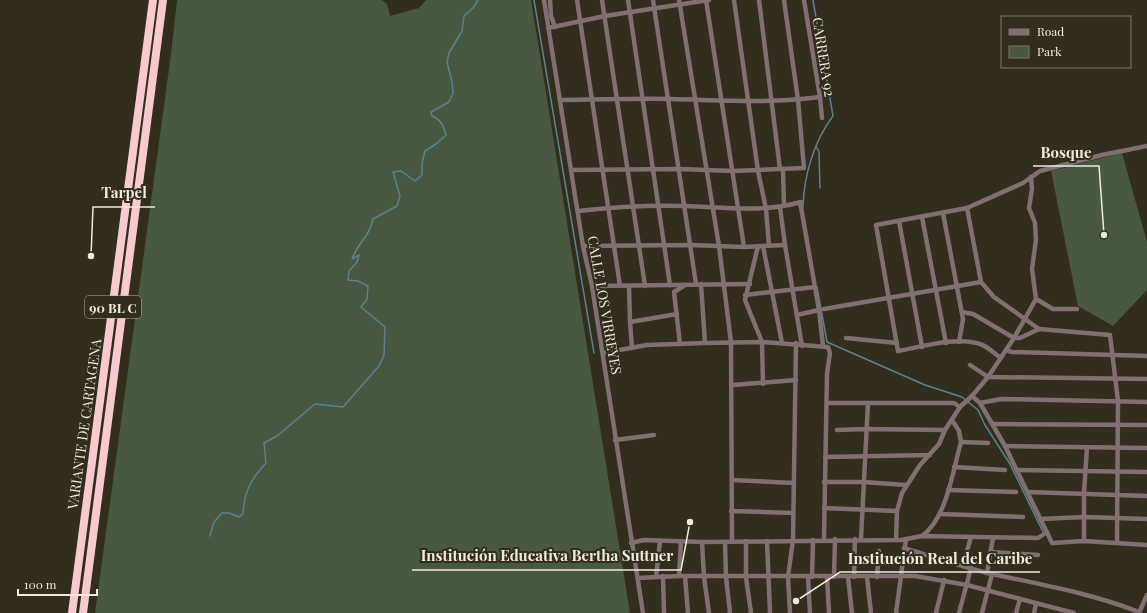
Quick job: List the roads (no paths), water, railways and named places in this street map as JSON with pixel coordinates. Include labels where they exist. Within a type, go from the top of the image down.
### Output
[{"type":"highway","name":"VARIANTE DE CARTAGENA","points":[[72,613],[154,0]]},
{"type":"highway","points":[[83,613],[163,0]]},
{"type":"street","points":[[577,0],[620,286]]},
{"type":"street","points":[[602,0],[629,169],[645,286]]},
{"type":"street","points":[[628,0],[671,285],[674,292],[680,344]]},
{"type":"street","points":[[653,0],[698,284],[705,343]]},
{"type":"street","points":[[548,28],[680,2],[707,0],[744,247]]},
{"type":"street","points":[[734,0],[758,171],[766,209],[764,246],[771,292],[782,344]]},
{"type":"street","points":[[759,0],[771,100],[782,169],[782,207],[785,245],[802,346]]},
{"type":"street","points":[[571,170],[679,168],[758,171],[804,168],[798,100],[784,0]]},
{"type":"street","name":"CARRERA 92","points":[[804,0],[822,118]]},
{"type":"street","points":[[680,2],[719,246],[722,284],[732,342],[732,541]]},
{"type":"street","points":[[547,3],[554,27]]},
{"type":"street","name":"CALLE LOS VIRREYES","points":[[547,3],[548,28],[583,246],[592,286],[603,352],[615,440],[643,613]]},
{"type":"street","points":[[560,100],[668,99],[748,101],[798,100],[820,97]]},
{"type":"street","points":[[1001,358],[981,344],[959,342],[898,351],[876,225],[967,208],[1031,177],[1040,171],[1102,155],[1147,146]]},
{"type":"street","points":[[896,540],[897,511],[902,492],[906,485],[920,465],[939,444],[945,430],[960,407],[971,397],[988,377],[1014,338],[1036,299],[1032,269],[1036,240],[1035,223],[1029,208],[1032,189],[1031,177]]},
{"type":"street","points":[[578,211],[659,206],[766,209],[800,203],[815,287],[821,310],[823,346]]},
{"type":"street","points":[[967,208],[981,282],[994,297],[1039,329]]},
{"type":"street","points":[[943,213],[963,319],[959,342]]},
{"type":"street","points":[[922,217],[937,289],[946,343]]},
{"type":"street","points":[[899,221],[922,347]]},
{"type":"street","points":[[583,246],[691,245],[744,247],[785,245]]},
{"type":"street","points":[[763,384],[762,342],[746,305],[745,296],[764,246]]},
{"type":"street","points":[[797,315],[981,282]]},
{"type":"street","points":[[592,286],[750,284]]},
{"type":"street","points":[[674,292],[685,285]]},
{"type":"street","points":[[629,286],[632,348]]},
{"type":"street","points":[[745,296],[815,287]]},
{"type":"street","points":[[1036,299],[1053,309],[1076,309]]},
{"type":"street","points":[[962,312],[973,314],[1014,338],[1020,338],[1039,329],[1110,335],[1117,379],[1118,401],[1119,447],[1117,543]]},
{"type":"street","points":[[630,322],[677,314]]},
{"type":"street","points":[[846,338],[861,338],[897,343]]},
{"type":"street","points":[[603,352],[646,345],[732,342],[782,344],[796,343],[802,346],[828,347],[830,349],[827,374],[824,540]]},
{"type":"street","points":[[790,613],[788,577],[793,540],[796,343]]},
{"type":"street","points":[[1006,350],[1012,352],[1147,356]]},
{"type":"street","points":[[970,365],[988,377],[1147,379]]},
{"type":"street","points":[[733,386],[796,380]]},
{"type":"street","points":[[971,397],[980,403],[993,424],[1052,543],[1084,541],[1147,546]]},
{"type":"street","points":[[980,403],[1000,399],[1147,402]]},
{"type":"street","points":[[827,403],[954,403],[960,407]]},
{"type":"street","points":[[861,539],[868,403]]},
{"type":"street","points":[[922,536],[929,531],[940,514],[961,442],[959,431],[952,420]]},
{"type":"street","points":[[993,424],[1147,425]]},
{"type":"street","points":[[837,430],[945,430]]},
{"type":"street","points":[[615,440],[654,435]]},
{"type":"street","points":[[961,442],[988,443]]},
{"type":"street","points":[[1005,446],[1147,448]]},
{"type":"street","points":[[1084,541],[1084,493],[1087,447]]},
{"type":"street","points":[[825,457],[930,455]]},
{"type":"street","points":[[954,467],[1005,470]]},
{"type":"street","points":[[1017,470],[1147,472]]},
{"type":"street","points":[[732,480],[794,483]]},
{"type":"street","points":[[824,482],[863,482],[906,485]]},
{"type":"street","points":[[948,490],[1016,492]]},
{"type":"street","points":[[1028,492],[1147,496]]},
{"type":"street","points":[[824,508],[897,511]]},
{"type":"street","points":[[731,511],[793,513]]},
{"type":"street","points":[[940,514],[1023,517]]},
{"type":"street","points":[[1040,519],[1085,517],[1147,519]]},
{"type":"street","points":[[631,543],[660,541],[726,542],[835,539],[896,540],[922,536],[1038,538],[1047,532]]},
{"type":"street","points":[[963,565],[971,536]]},
{"type":"street","points":[[987,572],[993,538]]},
{"type":"street","points":[[834,577],[835,539]]},
{"type":"street","points":[[854,577],[855,539]]},
{"type":"street","points":[[896,613],[906,539]]},
{"type":"street","points":[[810,613],[810,577],[813,540]]},
{"type":"street","points":[[656,577],[660,541]]},
{"type":"street","points":[[679,576],[681,541]]},
{"type":"street","points":[[746,541],[746,577],[750,613]]},
{"type":"street","points":[[767,541],[770,613]]},
{"type":"street","points":[[702,542],[704,576],[709,613]]},
{"type":"street","points":[[726,542],[726,577],[730,613]]},
{"type":"street","points":[[904,548],[992,574],[1028,580],[1109,600],[1139,613],[1147,595]]},
{"type":"street","points":[[877,577],[879,551]]},
{"type":"street","points":[[991,552],[1038,555]]},
{"type":"street","points":[[959,613],[972,568]]},
{"type":"street","points":[[982,613],[992,574]]},
{"type":"street","points":[[663,576],[664,613]]},
{"type":"street","points":[[638,578],[663,576],[915,576],[967,585],[987,592],[1020,599],[1054,610],[1072,613]]},
{"type":"street","points":[[685,576],[688,613]]},
{"type":"street","points":[[827,577],[829,613]]},
{"type":"street","points":[[848,577],[852,613]]},
{"type":"street","points":[[868,577],[871,613]]},
{"type":"street","points":[[936,613],[944,580]]},
{"type":"street","points":[[1016,613],[1020,599]]},
{"type":"street","points":[[1034,613],[1036,604]]},
{"type":"waterway","points":[[210,536],[214,522],[222,513],[229,513],[239,517],[243,514],[249,486],[266,463],[264,443],[277,436],[315,404],[343,407],[379,366],[384,355],[385,327],[361,307],[367,299],[368,286],[358,281],[348,280],[349,271],[357,262],[359,255],[352,259],[357,248],[369,231],[373,219],[397,206],[400,196],[393,172],[401,171],[415,181],[422,175],[422,163],[425,151],[446,135],[441,123],[438,119],[432,116],[431,112],[449,102],[453,93],[447,62],[449,53],[462,31],[464,16],[473,8],[478,0]]},
{"type":"waterway","points":[[534,0],[594,353]]},
{"type":"waterway","points":[[803,207],[805,183],[811,159],[820,136],[833,116],[813,0]]},
{"type":"waterway","points":[[816,146],[819,152],[820,188]]},
{"type":"waterway","points":[[817,287],[827,342],[925,385],[962,397],[978,410],[985,425],[1010,464],[1043,532]]},
{"type":"place","name":"Bosque","points":[[1104,235]]},
{"type":"place","name":"Tarpel","points":[[91,256]]},
{"type":"place","name":"Institución Educativa Bertha Suttner","points":[[690,522]]},
{"type":"place","name":"Institución Real del Caribe","points":[[796,601]]}]
